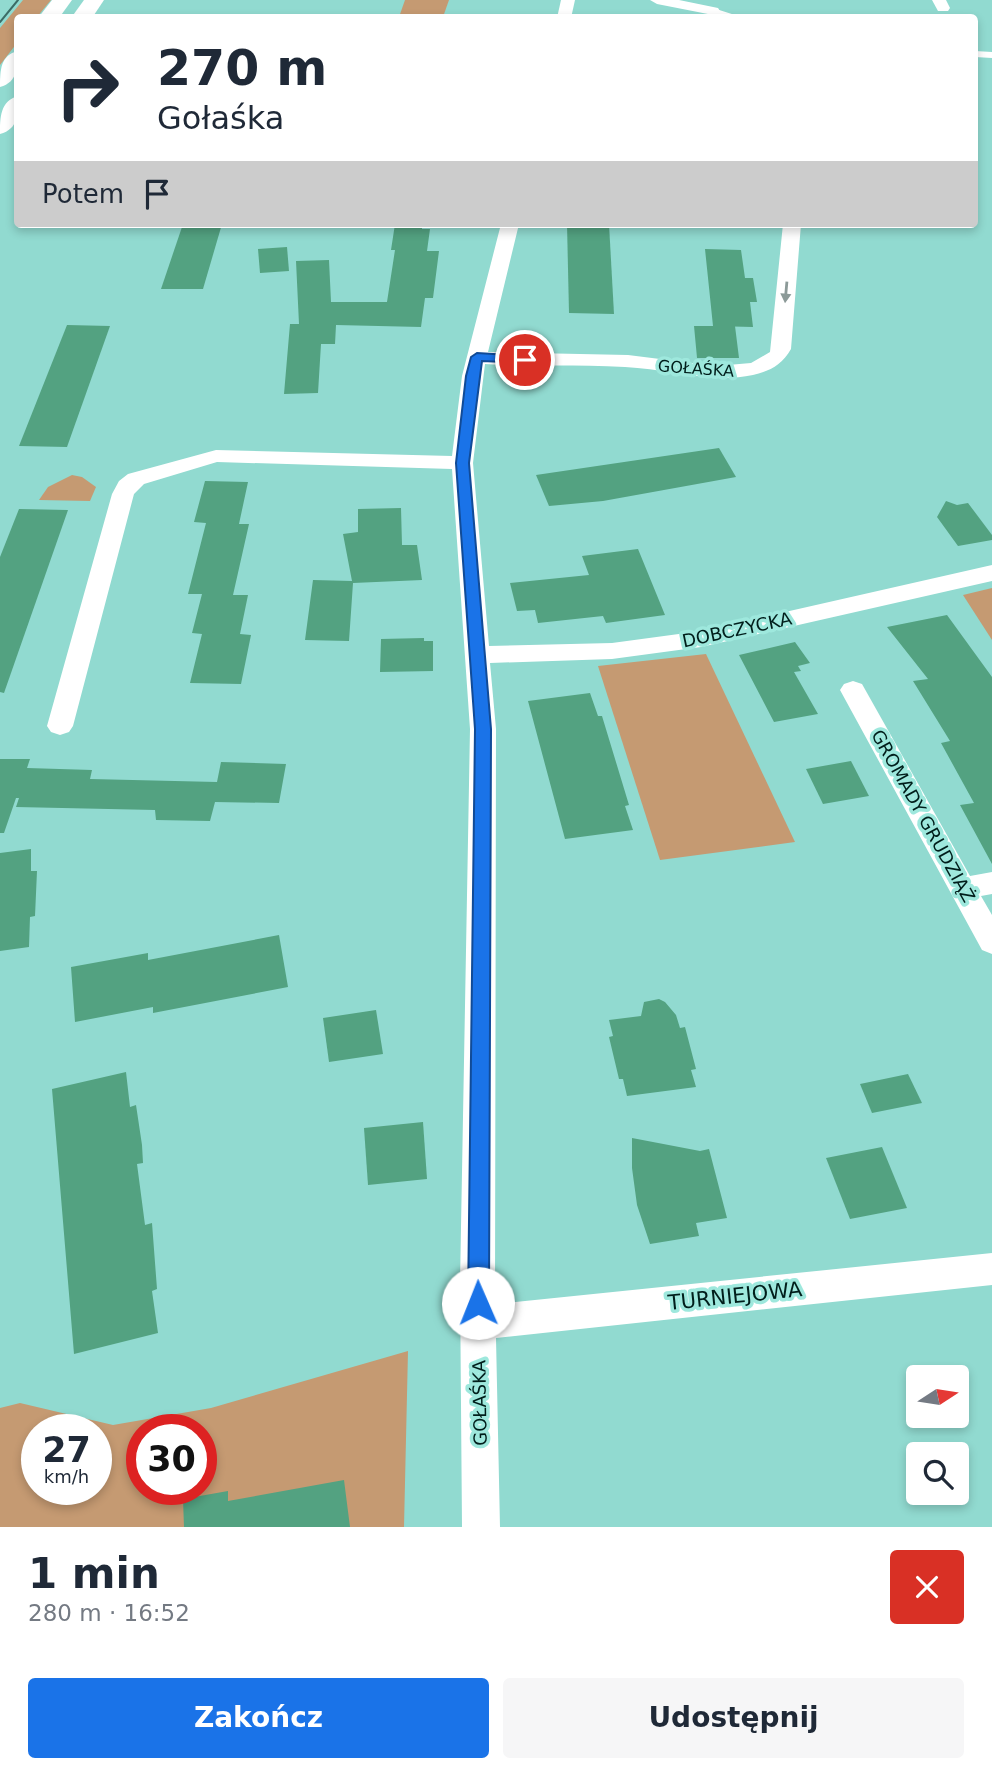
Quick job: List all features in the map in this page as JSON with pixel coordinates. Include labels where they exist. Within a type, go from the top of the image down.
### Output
[{"type":"main road","points":[[51,14],[62,0]]},
{"type":"main road","points":[[0,80],[14,62]]},
{"type":"main road","points":[[0,127],[14,108]]},
{"type":"street","points":[[657,0],[722,14]]},
{"type":"street","name":"GOŁAŚKA","points":[[481,1527],[479,1323],[483,729],[462,463],[472,376],[509,228]]},
{"type":"street","name":"GOŁAŚKA","points":[[477,357],[630,361],[685,370],[747,370],[766,365],[778,355],[792,228]]},
{"type":"street","points":[[60,726],[123,494],[127,486],[135,480],[216,456],[462,463]]},
{"type":"street","name":"DOBCZYCKA","points":[[478,656],[612,651],[701,639],[992,573]]},
{"type":"street","name":"GROMADY GRUDZIĄŻ","points":[[853,690],[992,942]]},
{"type":"street","points":[[963,889],[992,883]]},
{"type":"street","name":"TURNIEJOWA","points":[[479,1323],[992,1269]]},
{"type":"shaded area","points":[[23,0],[51,0],[39,14],[14,14],[14,47],[0,65],[0,28]]},
{"type":"shaded area","points":[[405,0],[449,0],[444,14],[400,14]]},
{"type":"shaded area","points":[[72,475],[82,477],[96,487],[90,501],[39,500],[48,487]]},
{"type":"shaded area","points":[[992,588],[992,640],[963,595]]},
{"type":"shaded area","points":[[706,654],[795,842],[660,860],[598,666]]},
{"type":"shaded area","points":[[408,1351],[404,1527],[0,1527],[0,1408],[20,1403],[66,1414],[21,1414],[21,1505],[112,1505],[112,1425],[126,1423],[126,1505],[217,1505],[217,1414],[176,1414],[211,1408]]},
{"type":"building","points":[[182,228],[221,228],[203,289],[161,289]]},
{"type":"building","points":[[394,228],[422,228],[430,229],[427,251],[439,251],[433,298],[425,298],[421,327],[336,325],[335,344],[321,344],[318,393],[284,394],[290,324],[299,324],[296,261],[329,260],[331,302],[387,302],[395,250],[391,250]]},
{"type":"building","points":[[567,228],[609,228],[614,314],[569,313]]},
{"type":"building","points":[[287,247],[289,271],[260,273],[258,249]]},
{"type":"building","points":[[705,249],[741,250],[745,278],[753,278],[757,302],[750,302],[753,327],[713,326]]},
{"type":"building","points":[[67,325],[110,326],[67,447],[19,446]]},
{"type":"building","points":[[694,326],[735,326],[739,358],[697,358]]},
{"type":"building","points":[[719,448],[736,477],[603,501],[549,506],[536,475]]},
{"type":"building","points":[[205,481],[248,482],[239,524],[249,524],[233,595],[248,595],[240,634],[251,635],[241,684],[190,683],[202,634],[192,633],[202,594],[188,594],[206,523],[194,522]]},
{"type":"building","points":[[946,501],[957,505],[968,503],[992,535],[992,540],[958,546],[937,517]]},
{"type":"building","points":[[401,508],[402,545],[417,545],[422,580],[353,583],[349,641],[305,640],[313,580],[352,581],[343,534],[358,532],[358,509]]},
{"type":"building","points":[[19,509],[68,510],[4,693],[0,692],[0,557]]},
{"type":"building","points":[[638,549],[665,615],[606,623],[603,616],[538,623],[535,610],[517,611],[510,583],[589,575],[582,556]]},
{"type":"building","points":[[947,615],[992,677],[992,864],[960,805],[974,803],[941,743],[950,741],[913,681],[928,679],[887,627]]},
{"type":"building","points":[[424,638],[424,641],[433,641],[433,671],[380,672],[381,639]]},
{"type":"building","points":[[795,642],[810,663],[798,666],[801,671],[794,672],[818,714],[774,722],[739,655]]},
{"type":"building","points":[[590,693],[598,716],[602,716],[629,805],[625,806],[633,830],[565,839],[528,701]]},
{"type":"building","points":[[0,759],[30,759],[27,768],[92,770],[90,779],[217,782],[221,762],[286,764],[279,803],[215,802],[210,821],[156,820],[155,810],[16,807],[19,798],[16,798],[4,833],[0,833]]},
{"type":"building","points":[[851,761],[869,796],[823,804],[806,769]]},
{"type":"building","points":[[31,849],[31,871],[37,871],[35,916],[30,917],[29,947],[0,951],[0,853]]},
{"type":"building","points":[[279,935],[288,987],[153,1013],[153,1007],[75,1022],[71,967],[148,953],[148,960]]},
{"type":"building","points":[[659,999],[676,1015],[680,1028],[685,1027],[696,1069],[691,1070],[696,1087],[627,1096],[623,1079],[619,1079],[609,1037],[613,1036],[609,1020],[641,1016],[644,1002]]},
{"type":"building","points":[[376,1010],[383,1054],[329,1062],[323,1018]]},
{"type":"building","points":[[126,1072],[130,1107],[136,1105],[142,1145],[143,1163],[137,1164],[145,1225],[152,1223],[157,1289],[152,1291],[158,1333],[74,1354],[52,1089]]},
{"type":"building","points":[[908,1074],[922,1103],[872,1113],[860,1084]]},
{"type":"building","points":[[423,1122],[427,1179],[368,1185],[364,1128]]},
{"type":"building","points":[[632,1138],[700,1151],[709,1149],[727,1218],[696,1223],[699,1236],[650,1244],[637,1205],[632,1168]]},
{"type":"building","points":[[882,1147],[907,1208],[850,1219],[826,1158]]},
{"type":"building","points":[[344,1480],[350,1527],[184,1527],[183,1505],[217,1505],[217,1493],[228,1491],[228,1501]]},
{"type":"tram line","points":[[0,22],[18,0]]},
{"type":"route","points":[[478,1303],[483,729],[462,463],[472,376],[477,357],[525,360]]}]
